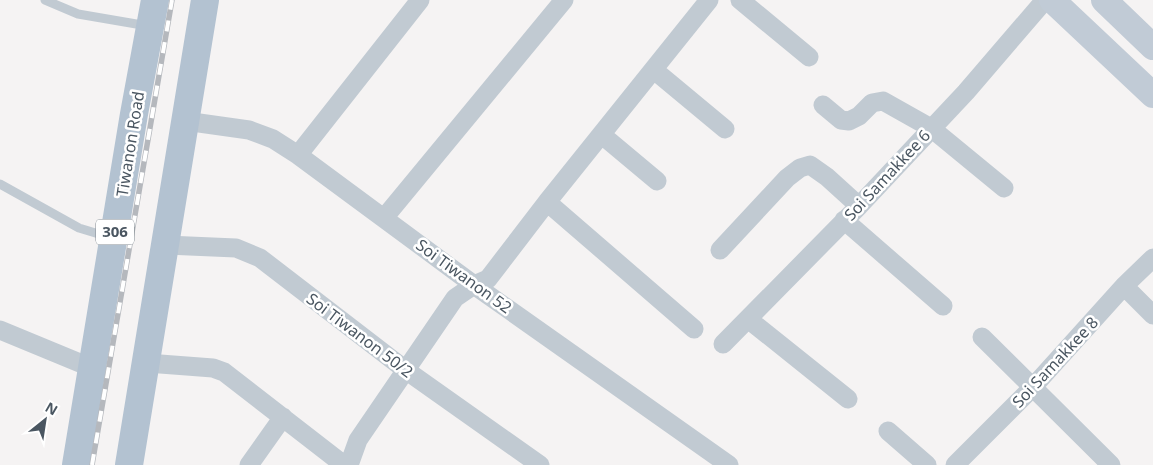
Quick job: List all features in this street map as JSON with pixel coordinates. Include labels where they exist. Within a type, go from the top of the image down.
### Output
[{"type":"main road","name":"Tiwanon Road","points":[[76,465],[155,0]]},
{"type":"main road","points":[[129,465],[205,0]]},
{"type":"main road","points":[[1052,0],[1153,95]]},
{"type":"main road","points":[[1104,0],[1153,47]]},
{"type":"street","points":[[298,155],[420,0]]},
{"type":"street","points":[[384,218],[564,0]]},
{"type":"street","points":[[349,465],[358,440],[456,298],[474,285],[488,279],[547,202],[709,0]]},
{"type":"street","points":[[740,0],[809,57]]},
{"type":"street","name":"Soi Samakkee 6","points":[[723,344],[966,92],[1045,0]]},
{"type":"street","points":[[654,70],[724,130]]},
{"type":"street","points":[[824,105],[841,120],[849,120],[859,116],[872,103],[883,101],[931,128],[1004,188]]},
{"type":"street","name":"Soi Tiwanon 52","points":[[185,122],[249,130],[273,139],[298,155],[474,285],[729,465]]},
{"type":"street","points":[[602,135],[657,181]]},
{"type":"street","points":[[720,250],[787,178],[800,168],[810,165],[827,177],[858,206]]},
{"type":"street","points":[[547,202],[694,329]]},
{"type":"street","points":[[844,220],[943,306]]},
{"type":"street","name":"Soi Tiwanon 50/2","points":[[166,245],[236,248],[260,258],[407,371],[540,465]]},
{"type":"street","name":"Soi Samakkee 8","points":[[955,465],[1032,388],[1124,286],[1153,258]]},
{"type":"street","points":[[1124,286],[1153,315]]},
{"type":"street","points":[[748,319],[848,400]]},
{"type":"street","points":[[0,330],[92,368]]},
{"type":"street","points":[[982,337],[1111,465]]},
{"type":"street","points":[[146,363],[213,368],[224,372],[344,465]]},
{"type":"street","points":[[249,465],[283,417]]},
{"type":"street","points":[[888,431],[927,465]]},
{"type":"lane","points":[[45,0],[78,14],[150,27]]},
{"type":"lane","points":[[0,184],[79,228],[114,238]]},
{"type":"railway","points":[[92,465],[172,0]]}]
